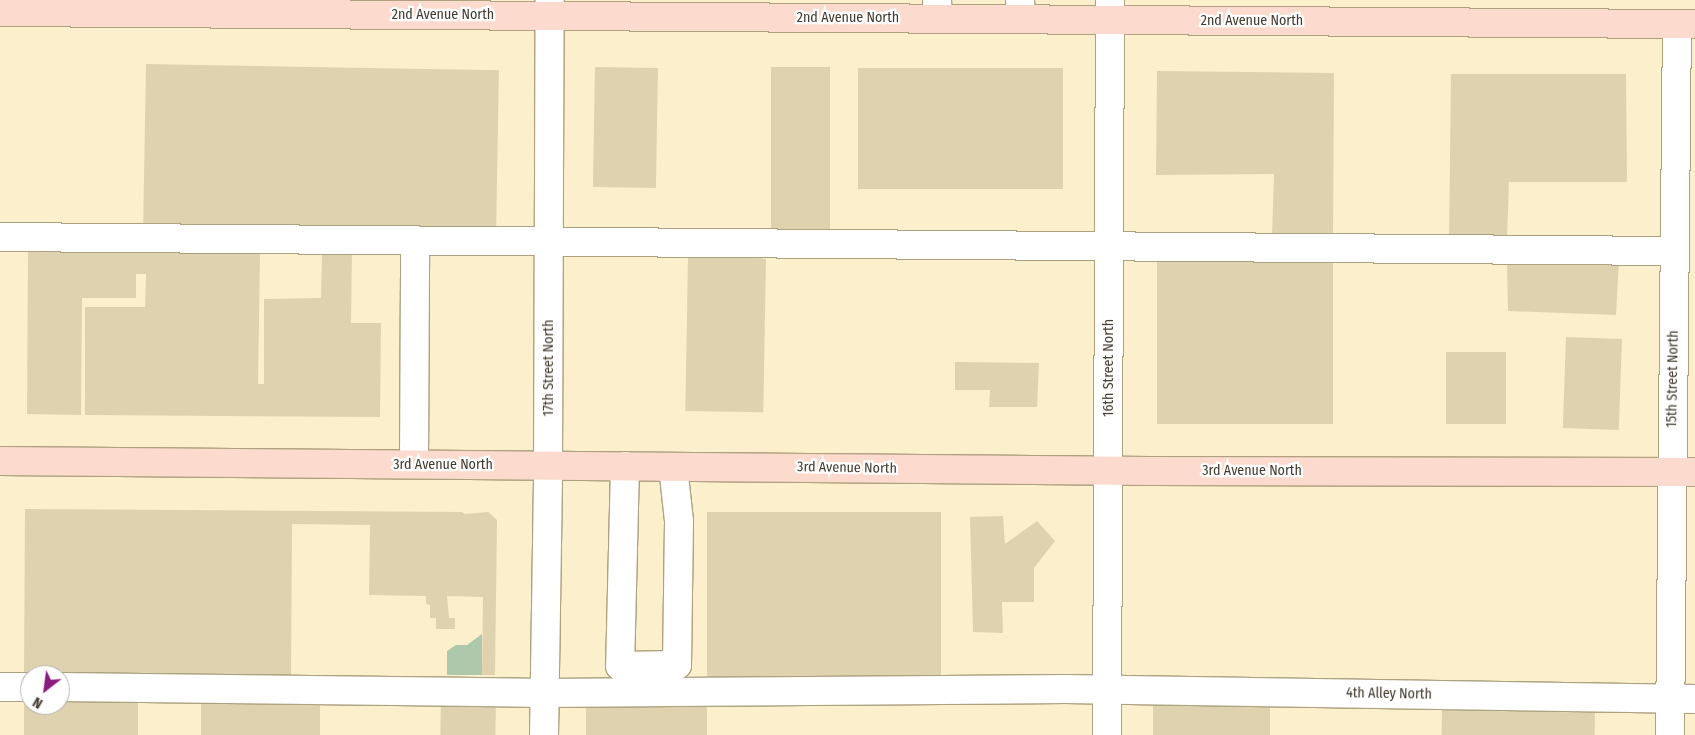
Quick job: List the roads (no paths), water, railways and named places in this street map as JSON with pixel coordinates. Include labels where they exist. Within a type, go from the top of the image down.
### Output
[{"type":"main road","name":"2nd Avenue North","points":[[0,12],[550,8],[1110,10],[1686,24]]},
{"type":"main road","name":"3rd Avenue North","points":[[0,461],[1108,470],[1684,472]]},
{"type":"street","name":"17th Street North","points":[[544,735],[548,466],[550,8]]},
{"type":"street","name":"16th Street North","points":[[1107,735],[1110,10]]},
{"type":"street","name":"15th Street North","points":[[1670,735],[1683,699],[1684,472],[1675,252],[1686,24]]},
{"type":"street","points":[[0,236],[99,227],[415,240],[1675,252]]},
{"type":"street","points":[[414,464],[415,240]]},
{"type":"street","points":[[625,466],[620,666],[677,665],[679,521],[673,467]]},
{"type":"street","points":[[0,687],[20,687]]},
{"type":"street","name":"4th Alley North","points":[[70,687],[544,693],[1107,690],[1683,699]]}]
